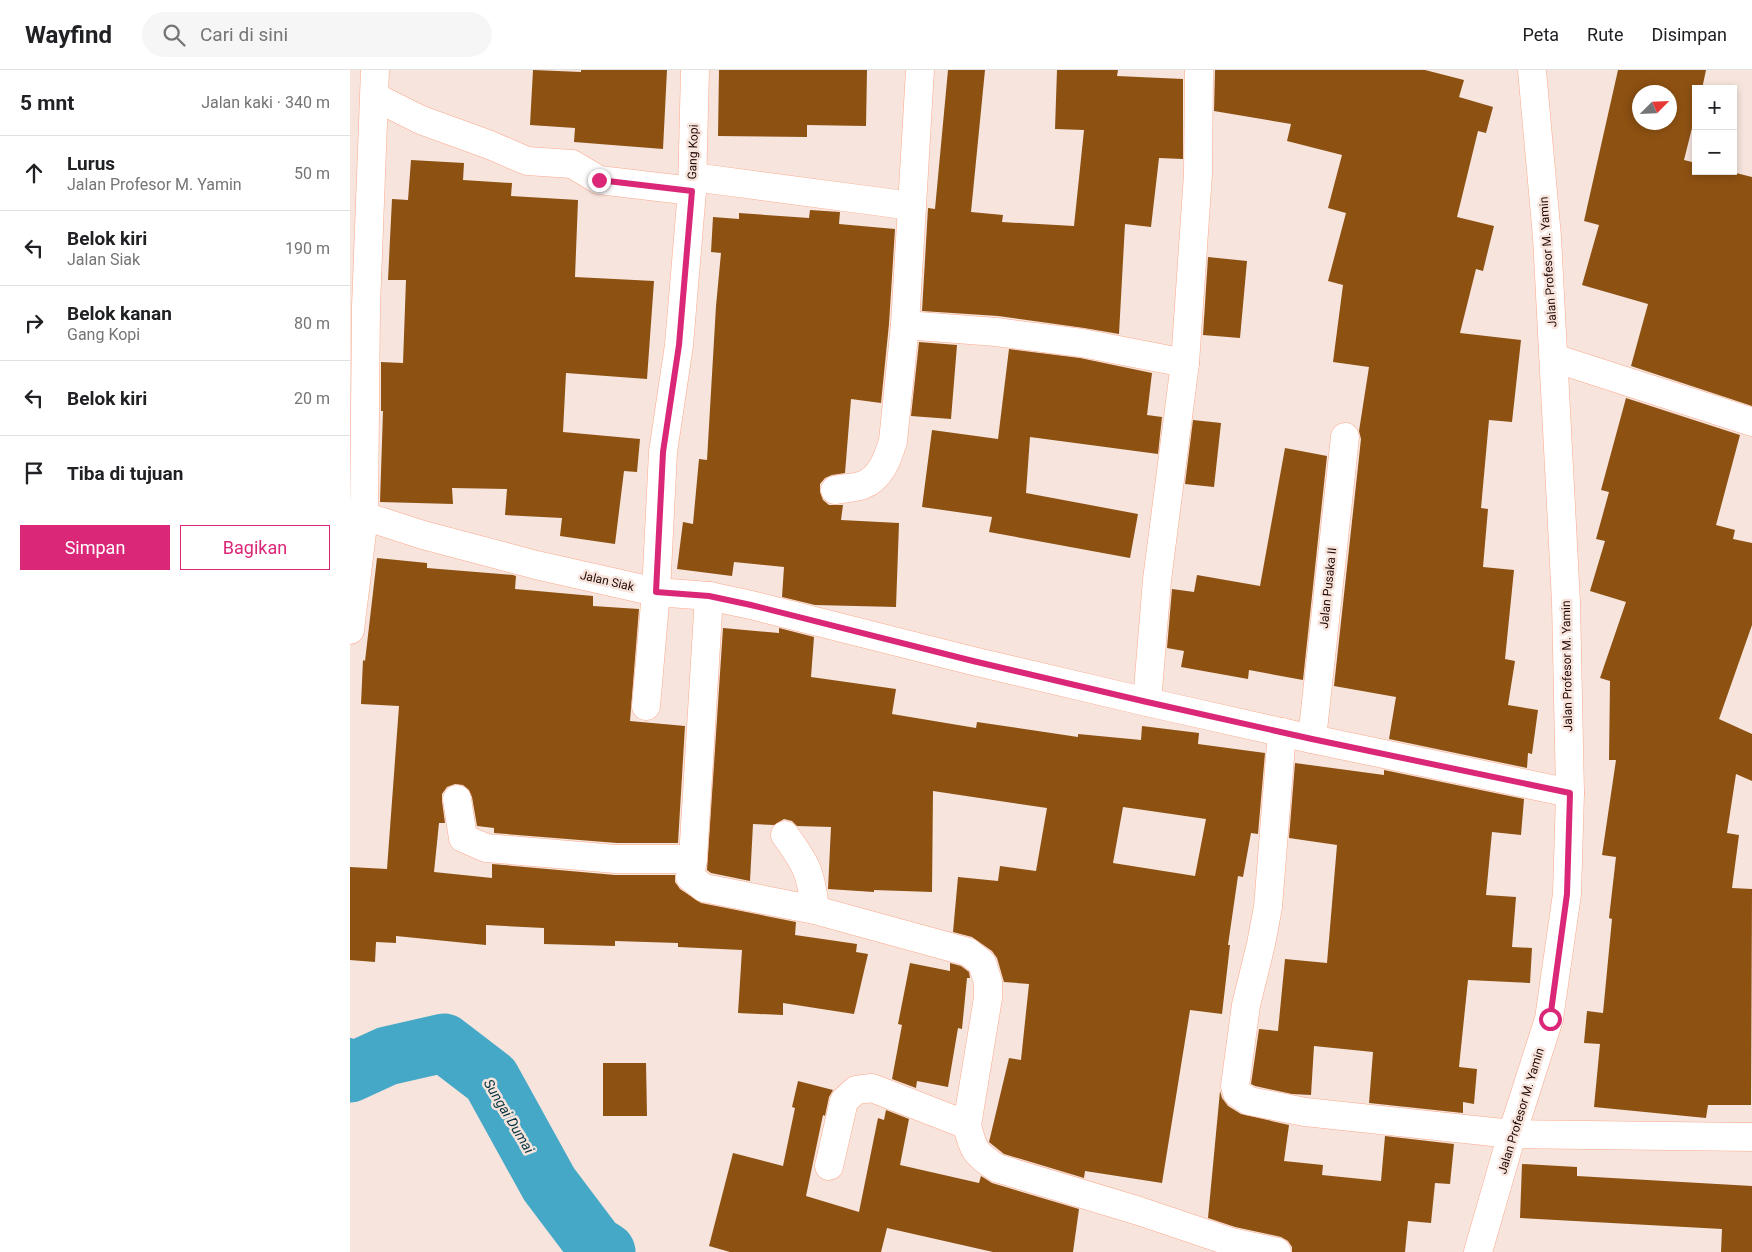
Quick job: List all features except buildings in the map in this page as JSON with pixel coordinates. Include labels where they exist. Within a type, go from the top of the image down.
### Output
[{"type":"street","points":[[350,630],[357,515],[375,70]]},
{"type":"street","name":"Gang Kopi","points":[[646,706],[656,592],[663,452],[679,345],[692,184],[695,70]]},
{"type":"street","points":[[835,490],[863,485],[876,477],[888,457],[893,441],[904,325],[920,70]]},
{"type":"street","points":[[1147,702],[1157,580],[1185,363],[1198,174],[1199,70]]},
{"type":"street","name":"Jalan Profesor M. Yamin","points":[[1478,1252],[1512,1134],[1550,1019],[1567,894],[1570,793],[1566,602],[1547,237],[1532,70]]},
{"type":"street","points":[[375,97],[421,120],[490,145],[527,161],[572,164],[599,180],[692,184],[912,206]]},
{"type":"street","points":[[904,325],[996,332],[1082,343],[1185,363]]},
{"type":"street","points":[[1554,358],[1752,422]]},
{"type":"street","name":"Jalan Pusaka II","points":[[1312,739],[1345,437]]},
{"type":"street","name":"Jalan Siak","points":[[357,515],[423,535],[526,562],[656,592],[709,596],[751,605],[973,661],[1147,702],[1570,793]]},
{"type":"street","points":[[709,596],[693,859],[690,877],[704,888],[815,910],[968,952],[982,963],[988,982],[988,998],[967,1126],[972,1145],[980,1158],[997,1168],[1139,1211],[1231,1242],[1277,1252]]},
{"type":"street","points":[[1282,732],[1268,907],[1246,1005],[1235,1086],[1237,1093],[1249,1101],[1305,1112],[1512,1134],[1752,1137]]},
{"type":"street","points":[[457,799],[463,838],[486,848],[616,859],[693,859]]},
{"type":"street","points":[[785,835],[803,859],[809,874],[815,910]]},
{"type":"street","points":[[829,1166],[844,1101],[856,1090],[872,1088],[967,1126]]},
{"type":"waterway","points":[[350,1043],[387,1056]]},
{"type":"waterway","name":"Sungai Dumai","points":[[350,1073],[387,1056],[444,1043],[491,1079],[549,1184],[595,1245],[606,1252]]},
{"type":"route","points":[[599,180],[692,191],[679,345],[663,452],[656,592],[709,596],[751,605],[973,661],[1147,702],[1570,793],[1567,894],[1550,1019]]}]
